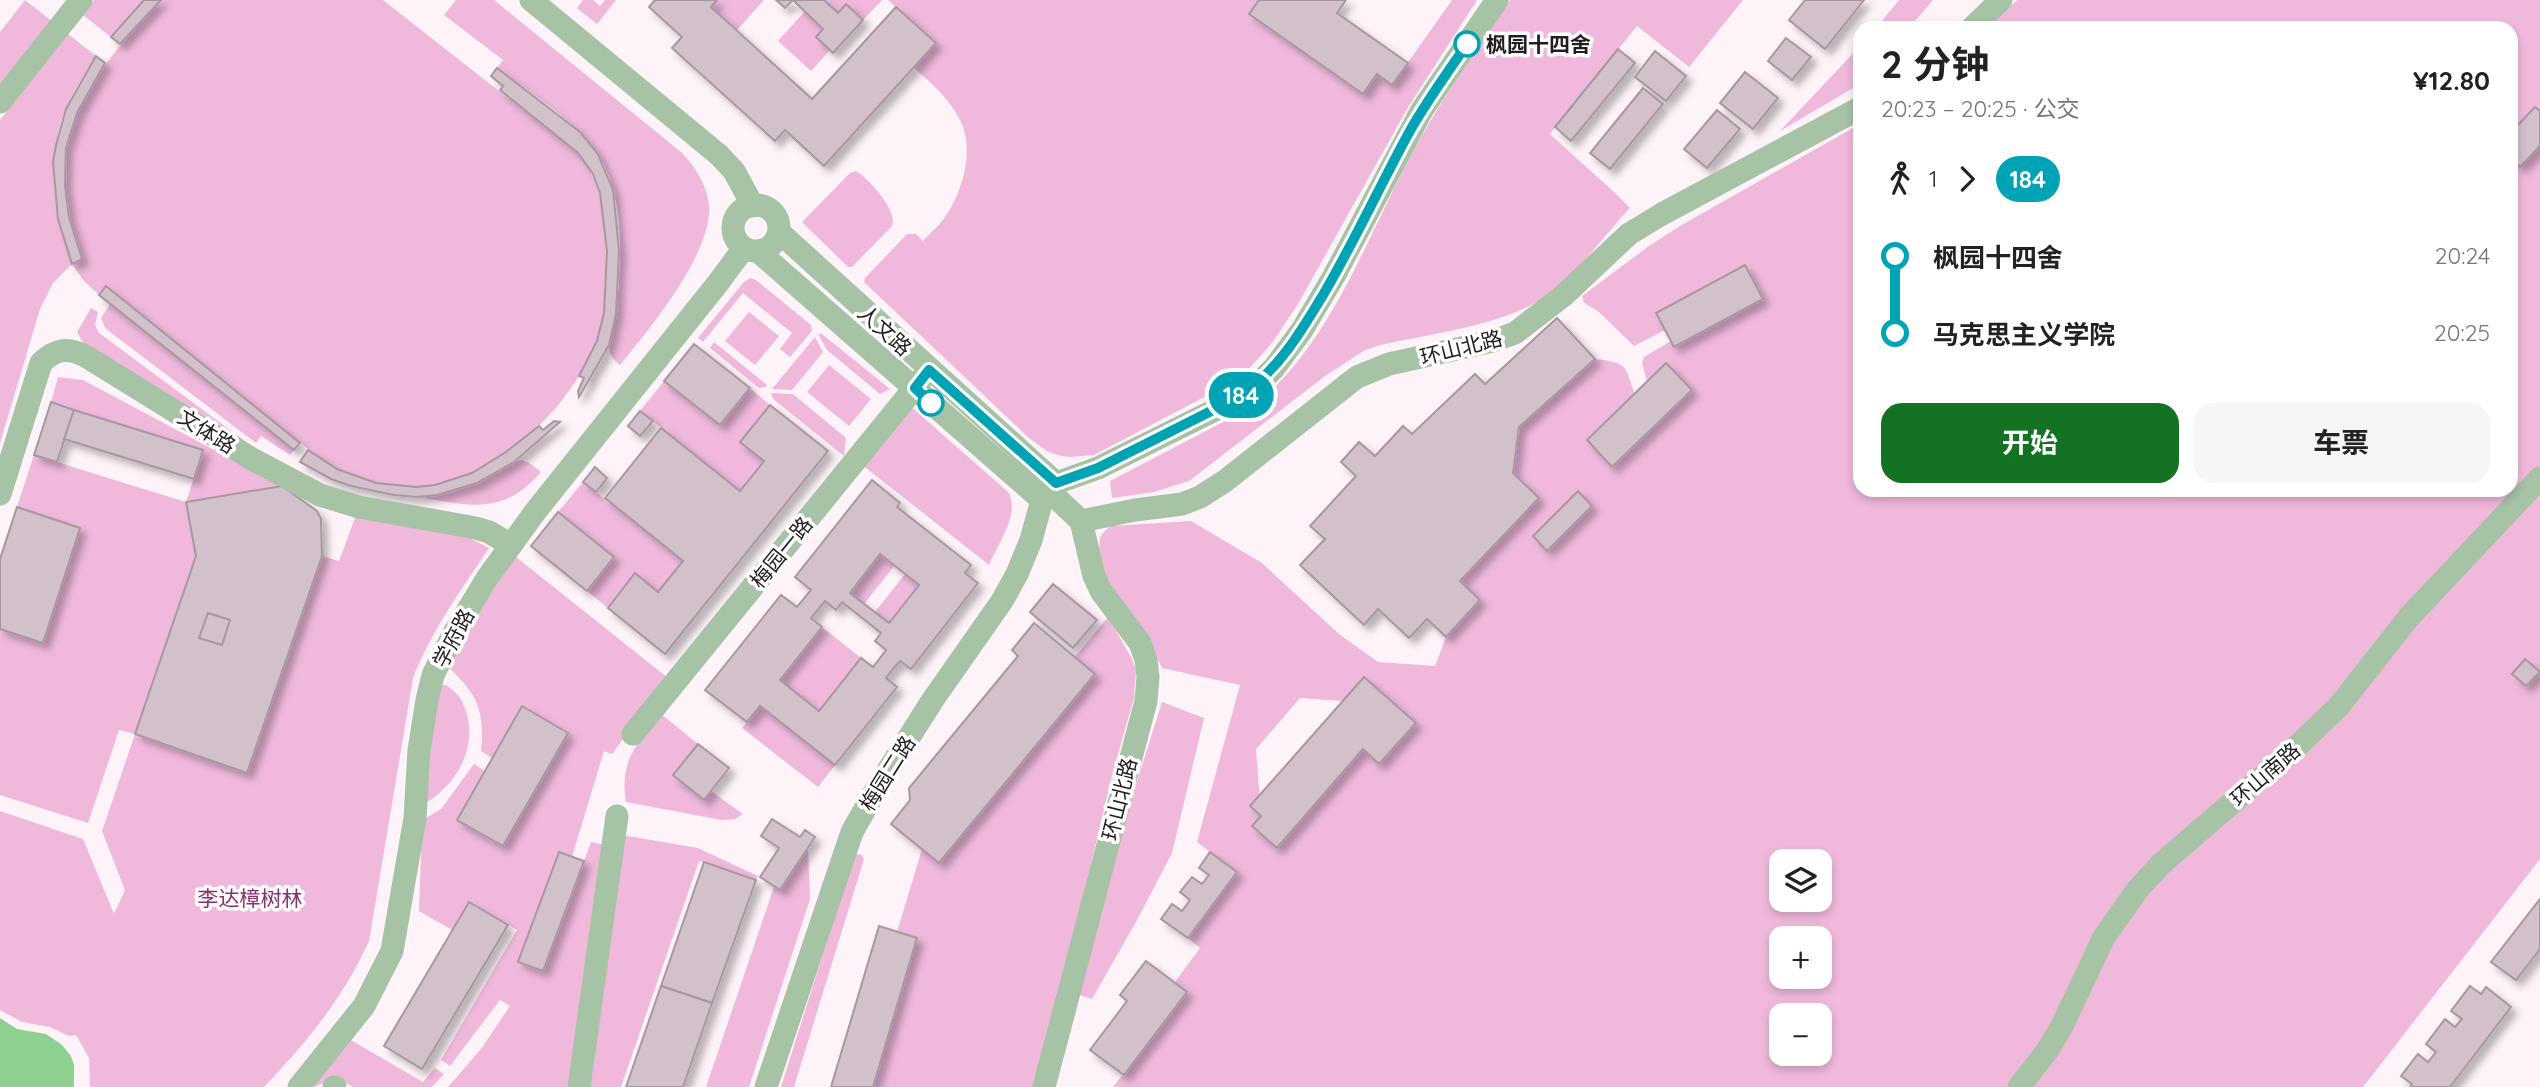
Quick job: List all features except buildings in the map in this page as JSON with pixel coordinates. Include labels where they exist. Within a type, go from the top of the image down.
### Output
[{"type":"street","points":[[0,102],[80,0]]},
{"type":"street","points":[[531,0],[719,155],[734,170],[753,205]]},
{"type":"street","points":[[1049,491],[1221,407],[1258,384],[1274,369],[1302,330],[1334,276],[1422,110],[1497,0]]},
{"type":"street","points":[[1979,21],[2001,0]]},
{"type":"street","name":"环山北路","points":[[1044,1087],[1146,701],[1148,677],[1140,643],[1101,591],[1094,576],[1081,521],[1182,504],[1200,497],[1225,481],[1339,390],[1373,369],[1493,341],[1516,333],[1563,296],[1629,234],[1853,112]]},
{"type":"street","points":[[751,250],[772,245],[779,232],[779,225],[772,212],[753,205],[745,208],[734,220],[734,236],[915,388],[1049,491],[1081,521]]},
{"type":"street","name":"人文路","points":[[779,232],[929,370],[1049,491]]},
{"type":"street","name":"学府路","points":[[299,1087],[364,1006],[392,951],[415,818],[419,750],[430,686],[454,633],[511,545],[751,250]]},
{"type":"street","name":"文体路","points":[[0,494],[41,363],[56,352],[71,350],[252,459],[320,495],[359,507],[476,528],[511,545]]},
{"type":"street","name":"梅园一路","points":[[633,734],[929,370]]},
{"type":"street","name":"环山南路","points":[[2019,1087],[2047,1051],[2062,1026],[2104,937],[2138,888],[2161,864],[2290,753],[2339,706],[2409,617],[2540,478]]},
{"type":"street","name":"梅园二路","points":[[766,1087],[852,832],[933,701],[1002,601],[1017,575],[1049,491]]},
{"type":"street","points":[[579,1087],[617,816]]},
{"type":"green space","points":[[25,0],[53,22],[0,89],[0,32]]},
{"type":"green space","points":[[94,0],[144,0],[111,37],[83,15]]},
{"type":"green space","points":[[161,0],[383,0],[578,153],[591,173],[601,204],[608,278],[606,305],[596,343],[570,390],[552,413],[509,452],[484,467],[459,479],[434,485],[405,486],[362,478],[322,460],[106,286],[99,295],[83,280],[72,264],[82,259],[70,217],[65,180],[67,147],[76,117],[90,88],[109,60]]},
{"type":"green space","points":[[456,0],[494,0],[681,152],[701,180],[708,197],[709,214],[698,253],[674,294],[620,365],[609,348],[620,272],[620,231],[618,210],[607,171],[598,154],[579,131],[497,68],[503,60],[444,15]]},
{"type":"green space","points":[[583,0],[593,0],[600,6],[605,0],[616,0],[597,24],[577,8]]},
{"type":"green space","points":[[717,0],[764,0],[737,30],[711,7]]},
{"type":"green space","points":[[824,0],[882,0],[863,20],[846,4],[838,13]]},
{"type":"green space","points":[[888,0],[1259,0],[1249,15],[1363,94],[1377,74],[1392,85],[1452,0],[1477,0],[1407,109],[1298,304],[1272,343],[1247,371],[1212,393],[1094,455],[1070,457],[1047,451],[1029,438],[864,282],[907,234],[916,234],[923,241],[943,220],[962,183],[967,157],[964,131],[956,112],[939,91],[913,67],[935,43]]},
{"type":"green space","points":[[1510,0],[1743,0],[1689,67],[1637,26],[1550,134],[1630,208],[1577,269],[1553,291],[1523,309],[1484,323],[1365,350],[1325,376],[1189,481],[1154,492],[1112,498],[1110,481],[1248,409],[1276,385],[1301,357],[1344,289],[1426,129]]},
{"type":"green space","points":[[1899,0],[1933,0],[1915,21],[1882,21]]},
{"type":"green space","points":[[2017,0],[2540,0],[2540,859],[2363,1087],[1113,1087],[1187,993],[1175,982],[1200,948],[1188,938],[1237,872],[1197,842],[1240,685],[1162,668],[1106,581],[1100,554],[1102,534],[1111,526],[1191,521],[1262,563],[1339,634],[1378,662],[1435,666],[1446,637],[1480,600],[1460,581],[1539,498],[1513,473],[1519,427],[1595,359],[1619,364],[1626,371],[1635,394],[1587,440],[1613,467],[1692,390],[1666,364],[1647,382],[1642,363],[1644,357],[1671,341],[1675,347],[1763,298],[1744,265],[1656,313],[1665,330],[1634,346],[1598,311],[1584,303],[1582,296],[1649,246],[1853,128],[1853,497],[2518,497],[2518,21],[1995,21]],"holes":[[[1578,492],[1592,507],[1547,551],[1533,536]],[[1364,677],[1416,723],[1380,764],[1363,749],[1277,847],[1261,816],[1256,749],[1300,698],[1342,701]]]},
{"type":"green space","points":[[805,11],[823,29],[830,50],[811,71],[778,41]]},
{"type":"green space","points":[[68,34],[96,56],[66,108],[56,147],[54,186],[61,226],[72,264],[53,283],[40,309],[0,443],[0,120]]},
{"type":"green space","points":[[1853,53],[1853,88],[1780,131]]},
{"type":"green space","points":[[856,171],[881,196],[893,220],[892,226],[852,267],[848,267],[802,222],[850,173]]},
{"type":"green space","points":[[750,278],[811,325],[812,331],[790,357],[780,349],[792,333],[743,293],[703,342],[698,338]]},
{"type":"green space","points":[[110,304],[294,450],[290,455],[261,436],[256,443],[105,328],[101,318]]},
{"type":"green space","points":[[91,308],[98,312],[95,325],[99,333],[253,447],[84,344],[77,332]]},
{"type":"green space","points":[[749,312],[779,336],[755,365],[725,341]]},
{"type":"green space","points":[[818,334],[822,334],[890,389],[880,394],[827,350]]},
{"type":"green space","points":[[815,337],[823,352],[792,390],[772,389]]},
{"type":"green space","points":[[714,342],[767,385],[766,387],[759,388],[710,348]]},
{"type":"green space","points":[[829,365],[871,399],[849,426],[807,392]]},
{"type":"green space","points":[[58,377],[83,380],[282,486],[186,502],[203,450],[51,402]]},
{"type":"green space","points":[[664,381],[720,425],[750,388],[770,405],[741,442],[764,461],[740,491],[640,411]]},
{"type":"green space","points":[[771,393],[793,394],[846,438],[844,456],[773,399]]},
{"type":"green space","points":[[908,404],[1008,492],[1012,509],[1010,518],[989,565],[861,464]]},
{"type":"green space","points":[[34,455],[186,502],[196,556],[135,734],[119,730],[88,823],[0,795],[0,559]]},
{"type":"green space","points":[[521,460],[541,472],[527,486],[498,502],[469,504],[417,497],[462,489]]},
{"type":"green space","points":[[583,482],[683,561],[658,592],[635,574],[608,608],[587,591],[614,557],[558,512]]},
{"type":"green space","name":"李达樟树林","points":[[356,515],[470,538],[489,548],[438,627],[413,678],[369,941],[336,1000],[295,1054],[264,1087],[90,1087],[89,1058],[76,1035],[69,1036],[50,1027],[22,1022],[0,1010],[0,811],[83,839],[114,914],[125,890],[102,831],[135,734],[247,773],[322,556],[339,561]]},
{"type":"green space","points":[[880,554],[895,565],[864,604],[850,593]]},
{"type":"green space","points":[[516,557],[668,678],[612,754],[604,751],[572,857],[559,852],[518,962],[543,971],[591,842],[605,845],[573,1087],[448,1087],[481,1049],[510,1006],[500,1000],[450,1066],[441,1060],[517,930],[469,902],[452,930],[419,911],[422,824],[426,818],[441,809],[474,764],[485,771],[457,820],[503,846],[567,733],[522,707],[492,758],[481,751],[482,724],[477,703],[466,685],[447,666]]},
{"type":"green space","points":[[905,574],[919,585],[889,623],[875,612]]},
{"type":"green space","points":[[1108,617],[1136,670],[1134,698],[1114,768],[1050,1035],[1045,1087],[873,1087],[917,938],[897,932],[922,849],[1095,674],[1075,657]]},
{"type":"green space","points":[[822,627],[861,658],[819,711],[780,680]]},
{"type":"green space","points":[[441,685],[453,690],[463,703],[469,724],[467,751],[448,785],[427,802],[423,802],[437,694]]},
{"type":"green space","points":[[1162,702],[1204,718],[1172,853],[1092,999],[1079,995],[1116,848]]},
{"type":"green space","points":[[760,706],[835,765],[818,787],[742,728]]},
{"type":"green space","points":[[661,714],[698,744],[673,774],[704,799],[711,791],[743,814],[735,819],[722,820],[626,802],[625,775],[628,764],[638,744]]},
{"type":"green space","points":[[622,835],[698,848],[758,876],[756,880],[699,861],[621,1087],[586,1087]]},
{"type":"green space","points":[[808,847],[810,899],[749,1087],[706,1087],[774,887],[780,890]]},
{"type":"green space","points":[[857,854],[864,859],[794,1087],[781,1087],[854,856]]},
{"type":"green space","points":[[349,1039],[423,1082],[435,1068],[444,1074],[432,1087],[353,1087],[333,1080],[307,1087]]},
{"type":"shaded area","points":[[0,1018],[17,1029],[46,1034],[61,1044],[71,1056],[74,1065],[74,1087],[0,1087]]},
{"type":"bus line","name":"184","points":[[931,403],[915,388],[929,370],[1056,483],[1098,468],[1239,397],[1274,369],[1302,330],[1334,276],[1422,110],[1467,44]]},
{"type":"place","name":"枫园十四舍","points":[[1467,44]]}]
